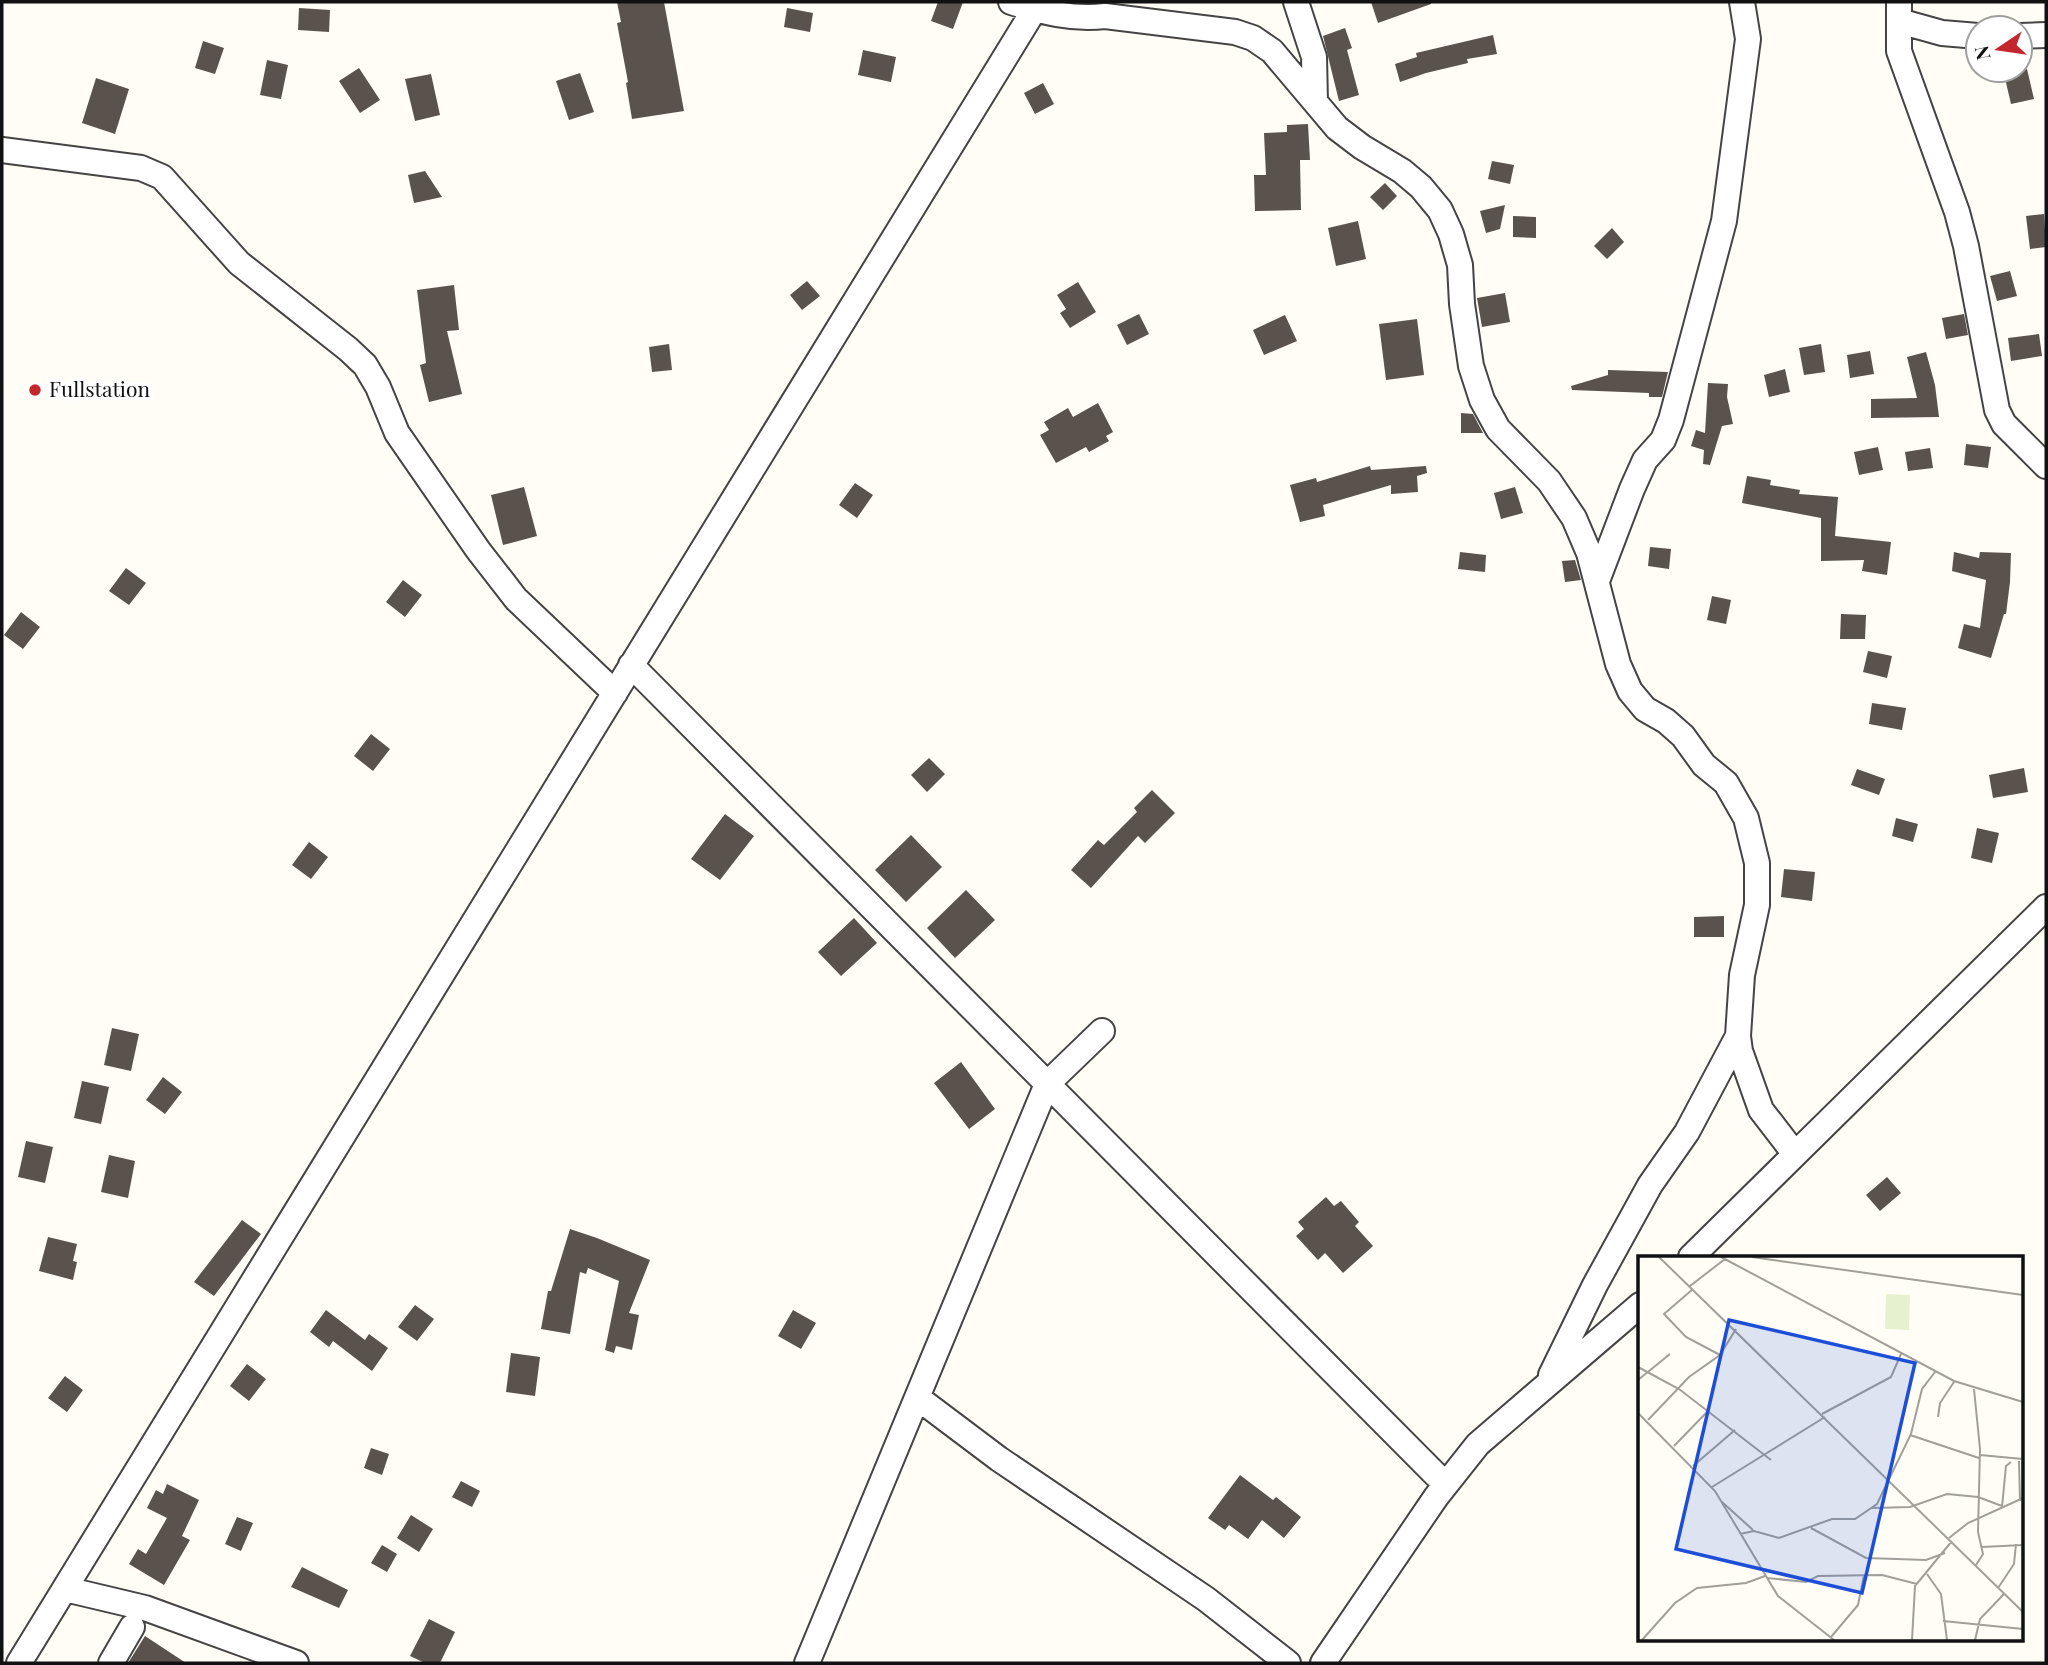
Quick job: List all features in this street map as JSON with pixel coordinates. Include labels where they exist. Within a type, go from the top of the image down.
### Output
[{"type":"street","points":[[1011,2],[1037,6],[1065,17],[1084,19],[1105,16],[1235,32],[1253,38],[1272,51],[1337,128],[1402,171],[1421,187],[1440,210],[1451,233],[1460,265],[1462,304],[1471,366],[1482,400],[1498,429],[1549,481],[1574,518],[1589,553],[1618,664],[1630,691],[1645,709],[1683,736],[1704,765],[1726,783],[1746,818],[1757,863],[1757,905],[1742,975],[1738,1036],[1761,1110],[1796,1154]]},
{"type":"street","points":[[1296,2],[1314,57],[1315,102]]},
{"type":"street","points":[[1597,581],[1636,480],[1646,460],[1663,440],[1671,420],[1724,221],[1748,39],[1742,2]]},
{"type":"street","points":[[20,1663],[1037,6]]},
{"type":"street","points":[[1964,35],[1942,33],[1899,11],[1899,51],[1948,187],[1966,246],[1997,410],[2004,424],[2046,466]]},
{"type":"street","points":[[2,150],[141,168],[162,177],[239,263],[365,365],[378,387],[397,433],[478,550],[516,599],[615,693]]},
{"type":"street","points":[[631,665],[1445,1484]]},
{"type":"street","points":[[1692,1256],[2046,907]]},
{"type":"street","points":[[809,1663],[1047,1084],[1102,1031]]},
{"type":"street","points":[[1545,1386],[1595,1285],[1650,1185],[1687,1132],[1738,1036]]},
{"type":"street","points":[[1323,1663],[1445,1484],[1478,1444],[1638,1307]]},
{"type":"street","points":[[918,1398],[999,1459],[1206,1599],[1288,1663]]},
{"type":"street","points":[[65,1589],[145,1608],[296,1663]]},
{"type":"street","points":[[111,1663],[132,1627]]},
{"type":"building","points":[[617,2],[664,2],[684,111],[632,119],[617,23],[621,22]]},
{"type":"building","points":[[938,2],[963,2],[953,29],[931,21]]},
{"type":"building","points":[[1371,2],[1431,2],[1431,4],[1378,23]]},
{"type":"building","points":[[299,8],[330,10],[329,32],[298,30]]},
{"type":"building","points":[[787,8],[813,13],[810,32],[784,27]]},
{"type":"building","points":[[1345,28],[1352,48],[1347,50],[1359,95],[1339,101],[1323,36]]},
{"type":"building","points":[[1493,35],[1497,54],[1467,59],[1468,63],[1400,82],[1395,64],[1417,57],[1416,53]]},
{"type":"building","points":[[203,41],[224,48],[215,74],[195,68]]},
{"type":"building","points":[[863,50],[896,57],[891,82],[858,75]]},
{"type":"building","points":[[267,60],[288,65],[281,99],[260,95]]},
{"type":"building","points":[[359,68],[380,100],[360,113],[339,81]]},
{"type":"building","points":[[580,73],[594,112],[569,120],[556,81]]},
{"type":"building","points":[[431,74],[440,115],[415,121],[405,79]]},
{"type":"building","points":[[96,78],[129,89],[115,134],[82,123]]},
{"type":"building","points":[[1043,83],[1054,104],[1035,114],[1024,93]]},
{"type":"building","points":[[2006,84],[2030,84],[2034,99],[2011,104]]},
{"type":"building","points":[[1308,124],[1310,160],[1300,160],[1301,210],[1255,211],[1254,175],[1266,175],[1264,133],[1287,132],[1287,125]]},
{"type":"building","points":[[1492,161],[1514,165],[1510,184],[1488,179]]},
{"type":"building","points":[[425,171],[442,197],[414,203],[408,175]]},
{"type":"building","points":[[1385,183],[1397,196],[1383,210],[1370,197]]},
{"type":"building","points":[[1505,205],[1500,229],[1486,233],[1480,211]]},
{"type":"building","points":[[2044,214],[2046,247],[2030,249],[2026,216]]},
{"type":"building","points":[[1513,216],[1536,217],[1536,238],[1513,237]]},
{"type":"building","points":[[1358,221],[1366,259],[1336,266],[1328,228]]},
{"type":"building","points":[[1612,228],[1624,242],[1607,259],[1594,246]]},
{"type":"building","points":[[2010,271],[2017,296],[1997,301],[1990,276]]},
{"type":"building","points":[[807,281],[820,296],[802,310],[790,295]]},
{"type":"building","points":[[1078,282],[1096,312],[1070,328],[1060,313],[1066,309],[1057,295]]},
{"type":"building","points":[[454,285],[459,330],[447,331],[462,394],[429,402],[420,365],[426,363],[417,290]]},
{"type":"building","points":[[1505,293],[1510,322],[1482,327],[1477,298]]},
{"type":"building","points":[[1139,314],[1149,334],[1127,345],[1117,325]]},
{"type":"building","points":[[1964,314],[1968,335],[1946,339],[1942,318]]},
{"type":"building","points":[[1285,315],[1297,341],[1264,355],[1253,330]]},
{"type":"building","points":[[1417,319],[1424,375],[1386,380],[1379,324]]},
{"type":"building","points":[[2039,334],[2042,356],[2011,361],[2008,338]]},
{"type":"building","points":[[669,344],[672,370],[652,372],[649,347]]},
{"type":"building","points":[[1821,344],[1825,372],[1804,375],[1799,348]]},
{"type":"building","points":[[1870,351],[1874,374],[1850,378],[1847,355]]},
{"type":"building","points":[[1926,352],[1935,385],[1939,417],[1871,418],[1871,399],[1917,398],[1907,357]]},
{"type":"building","points":[[1785,369],[1790,392],[1769,397],[1764,375]]},
{"type":"building","points":[[1608,370],[1668,372],[1662,397],[1649,397],[1649,393],[1572,390],[1571,386],[1608,375]]},
{"type":"building","points":[[1708,383],[1728,384],[1727,397],[1733,424],[1722,426],[1710,465],[1703,464],[1704,450],[1691,446],[1696,430],[1705,433]]},
{"type":"building","points":[[1098,403],[1113,432],[1106,436],[1109,441],[1089,452],[1086,447],[1056,463],[1040,435],[1049,430],[1044,422],[1068,408],[1073,417]]},
{"type":"building","points":[[1461,413],[1473,414],[1483,433],[1461,433]]},
{"type":"building","points":[[1966,444],[1991,447],[1988,468],[1964,465]]},
{"type":"building","points":[[1878,447],[1883,470],[1859,475],[1854,452]]},
{"type":"building","points":[[1930,448],[1933,468],[1908,471],[1905,452]]},
{"type":"building","points":[[1370,466],[1371,470],[1426,466],[1427,473],[1417,476],[1418,492],[1391,494],[1391,485],[1323,505],[1325,516],[1300,522],[1290,485],[1316,478],[1317,482]]},
{"type":"building","points":[[1747,476],[1771,480],[1770,485],[1800,490],[1799,494],[1838,497],[1835,536],[1891,542],[1887,575],[1862,571],[1864,560],[1821,561],[1821,518],[1742,503]]},
{"type":"building","points":[[855,483],[873,495],[857,518],[839,505]]},
{"type":"building","points":[[524,487],[537,536],[503,545],[491,495]]},
{"type":"building","points":[[1515,487],[1523,513],[1501,519],[1494,493]]},
{"type":"building","points":[[1650,547],[1671,549],[1669,569],[1648,566]]},
{"type":"building","points":[[1460,552],[1486,555],[1485,572],[1458,569]]},
{"type":"building","points":[[1954,552],[1979,558],[1980,552],[2011,553],[2006,614],[1991,658],[1958,648],[1964,624],[1980,628],[1986,580],[1952,571]]},
{"type":"building","points":[[1575,560],[1581,580],[1565,582],[1562,561]]},
{"type":"building","points":[[126,568],[146,583],[129,605],[109,591]]},
{"type":"building","points":[[403,580],[422,595],[405,617],[386,602]]},
{"type":"building","points":[[1712,596],[1731,600],[1726,624],[1707,620]]},
{"type":"building","points":[[21,612],[40,627],[23,649],[4,635]]},
{"type":"building","points":[[1841,614],[1866,615],[1865,639],[1840,639]]},
{"type":"building","points":[[1868,651],[1892,656],[1887,678],[1863,672]]},
{"type":"building","points":[[1872,703],[1906,708],[1902,730],[1869,724]]},
{"type":"building","points":[[371,734],[390,749],[373,771],[354,756]]},
{"type":"building","points":[[929,758],[945,774],[927,792],[911,775]]},
{"type":"building","points":[[2024,768],[2028,792],[1993,798],[1989,775]]},
{"type":"building","points":[[1857,769],[1885,779],[1879,795],[1851,785]]},
{"type":"building","points":[[1152,790],[1175,813],[1145,843],[1138,836],[1091,888],[1071,870],[1098,840],[1104,845],[1137,812],[1134,808]]},
{"type":"building","points":[[725,814],[754,836],[720,880],[691,859]]},
{"type":"building","points":[[1896,818],[1918,824],[1913,842],[1892,836]]},
{"type":"building","points":[[1977,828],[1999,833],[1992,863],[1971,858]]},
{"type":"building","points":[[911,835],[942,867],[906,902],[875,870]]},
{"type":"building","points":[[309,842],[328,857],[311,879],[292,865]]},
{"type":"building","points":[[1784,869],[1815,872],[1812,901],[1781,897]]},
{"type":"building","points":[[966,890],[995,920],[955,958],[927,928]]},
{"type":"building","points":[[1724,916],[1724,937],[1694,937],[1694,917]]},
{"type":"building","points":[[854,918],[877,943],[841,976],[818,952]]},
{"type":"building","points":[[112,1028],[139,1034],[131,1071],[104,1065]]},
{"type":"building","points":[[961,1062],[995,1109],[969,1129],[934,1083]]},
{"type":"building","points":[[163,1077],[182,1092],[165,1114],[146,1100]]},
{"type":"building","points":[[82,1081],[109,1087],[101,1124],[74,1118]]},
{"type":"building","points":[[26,1141],[53,1147],[45,1183],[18,1177]]},
{"type":"building","points":[[109,1155],[135,1161],[128,1198],[101,1192]]},
{"type":"building","points":[[1887,1177],[1901,1193],[1880,1211],[1866,1195]]},
{"type":"building","points":[[1326,1197],[1334,1206],[1341,1201],[1359,1222],[1355,1226],[1373,1246],[1343,1273],[1325,1253],[1318,1260],[1296,1236],[1304,1229],[1298,1222]]},
{"type":"building","points":[[242,1220],[261,1234],[214,1296],[194,1282]]},
{"type":"building","points":[[570,1229],[650,1260],[629,1313],[639,1315],[632,1350],[616,1346],[614,1353],[605,1350],[619,1281],[588,1268],[586,1274],[580,1272],[570,1334],[541,1329],[548,1291],[551,1291]]},
{"type":"building","points":[[48,1237],[77,1244],[73,1280],[39,1271]]},
{"type":"building","points":[[415,1305],[434,1319],[417,1341],[398,1327]]},
{"type":"building","points":[[326,1310],[365,1340],[369,1334],[388,1348],[372,1371],[333,1341],[329,1347],[310,1332]]},
{"type":"building","points":[[793,1310],[816,1323],[801,1349],[778,1336]]},
{"type":"building","points":[[511,1353],[540,1357],[535,1396],[506,1392]]},
{"type":"building","points":[[247,1364],[266,1379],[249,1401],[230,1386]]},
{"type":"building","points":[[65,1376],[83,1390],[67,1412],[48,1398]]},
{"type":"building","points":[[371,1448],[389,1454],[382,1475],[364,1468]]},
{"type":"building","points":[[1240,1475],[1273,1500],[1276,1497],[1301,1517],[1284,1538],[1262,1520],[1248,1539],[1229,1525],[1225,1530],[1208,1518]]},
{"type":"building","points":[[461,1481],[480,1491],[472,1507],[452,1497]]},
{"type":"building","points":[[167,1484],[199,1500],[182,1536],[190,1540],[164,1585],[129,1564],[138,1549],[146,1554],[167,1518],[147,1508],[156,1490],[163,1494]]},
{"type":"building","points":[[411,1515],[433,1529],[419,1552],[397,1538]]},
{"type":"building","points":[[237,1517],[253,1523],[241,1551],[225,1544]]},
{"type":"building","points":[[382,1545],[397,1554],[387,1572],[371,1563]]},
{"type":"building","points":[[302,1567],[348,1590],[339,1608],[291,1587]]},
{"type":"building","points":[[429,1619],[455,1632],[440,1663],[425,1663],[410,1656]]},
{"type":"building","points":[[145,1636],[186,1663],[128,1663]]},
{"type":"place","name":"Fullstation","points":[[35,390]]}]
